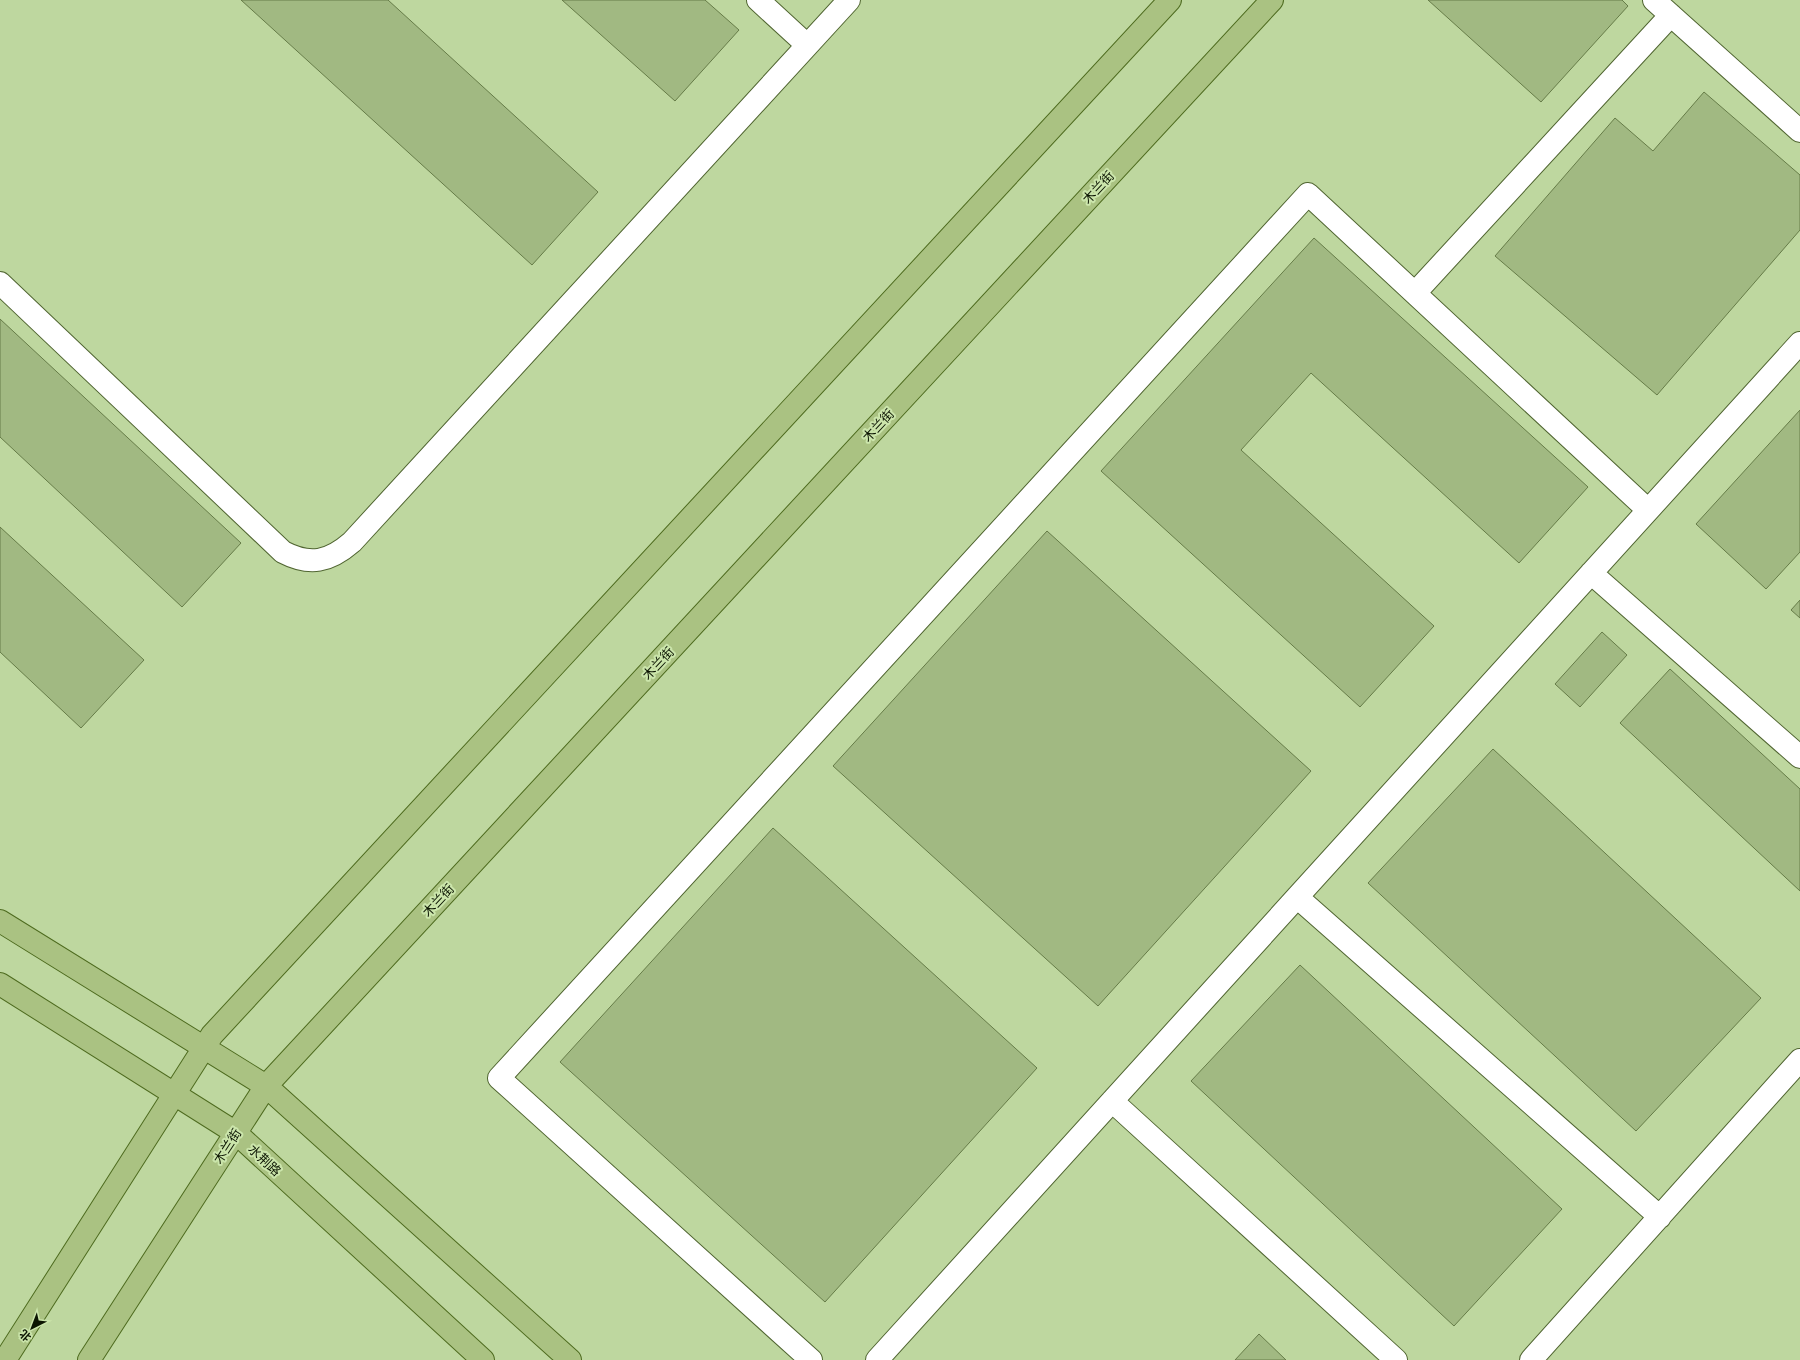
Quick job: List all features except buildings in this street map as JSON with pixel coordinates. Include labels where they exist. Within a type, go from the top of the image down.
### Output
[{"type":"main road","points":[[5,1360],[212,1035],[1170,0]]},
{"type":"main road","name":"木兰街","points":[[89,1360],[266,1086],[1272,0]]},
{"type":"main road","points":[[0,921],[266,1086],[570,1360]]},
{"type":"main road","name":"水荆路","points":[[0,984],[236,1133],[483,1360]]},
{"type":"lane","points":[[758,0],[807,46]]},
{"type":"lane","points":[[0,283],[283,552],[302,560],[311,561],[328,558],[344,549],[352,542],[849,0]]},
{"type":"lane","points":[[1654,0],[1800,131]]},
{"type":"lane","points":[[1415,293],[1670,15]]},
{"type":"lane","points":[[811,1360],[500,1078],[1308,194],[1648,510]]},
{"type":"lane","points":[[877,1360],[1800,343]]},
{"type":"lane","points":[[1591,573],[1800,757]]},
{"type":"lane","points":[[1297,897],[1660,1217]]},
{"type":"lane","points":[[1531,1360],[1800,1060]]},
{"type":"lane","points":[[1112,1101],[1396,1360]]}]
